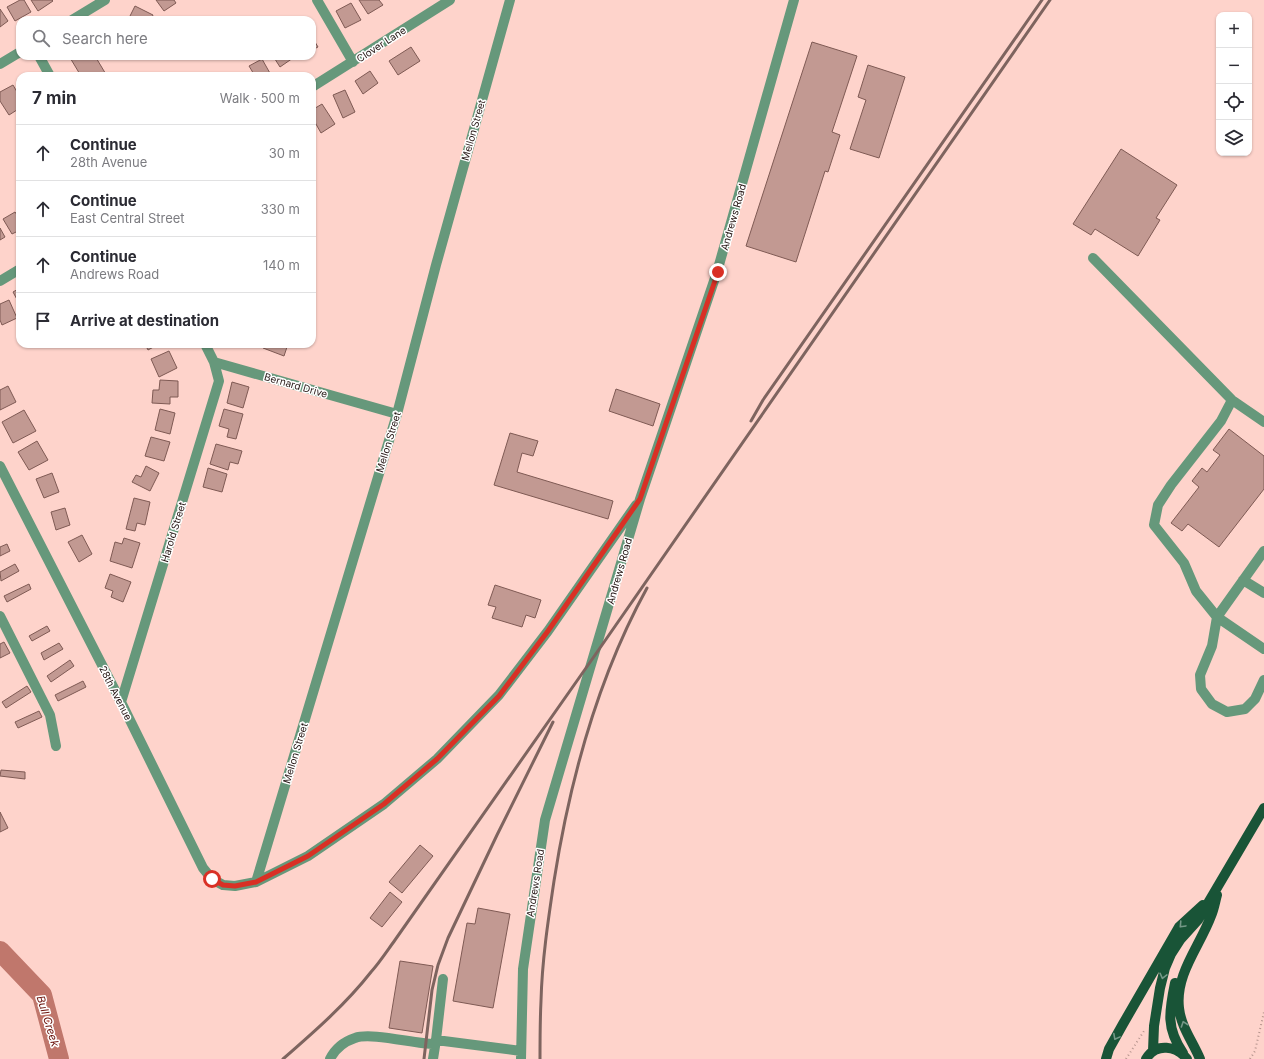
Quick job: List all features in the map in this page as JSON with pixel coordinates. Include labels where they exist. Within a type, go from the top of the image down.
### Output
[{"type":"main road","points":[[1153,1051],[1154,1026],[1160,988],[1165,968],[1171,954],[1180,940],[1198,920],[1264,808]]},
{"type":"main road","points":[[1200,1059],[1189,1039],[1183,1023],[1179,1008],[1180,988],[1190,960],[1211,916],[1220,881]]},
{"type":"main road","points":[[1106,1059],[1109,1049],[1179,927],[1210,899]]},
{"type":"main road","points":[[1185,1056],[1175,1041],[1170,1024],[1170,1008],[1174,984],[1183,958],[1193,938],[1198,920]]},
{"type":"main road","points":[[1146,1059],[1153,1051],[1168,1047],[1176,1049],[1185,1056]]},
{"type":"street","points":[[79,16],[105,0]]},
{"type":"street","points":[[317,0],[353,62]]},
{"type":"street","name":"Clover Lane","points":[[316,85],[450,0]]},
{"type":"street","name":"Mellon Street","points":[[256,882],[396,414],[510,0]]},
{"type":"street","name":"Andrews Road","points":[[521,1055],[523,969],[545,820],[640,499],[718,272],[794,0]]},
{"type":"street","points":[[0,64],[16,54]]},
{"type":"street","points":[[40,60],[48,72]]},
{"type":"street","points":[[1093,258],[1232,400],[1264,422]]},
{"type":"street","points":[[0,281],[16,271]]},
{"type":"street","points":[[207,348],[214,362]]},
{"type":"street","name":"Bernard Drive","points":[[214,362],[396,414]]},
{"type":"street","name":"Harold Street","points":[[121,702],[219,381],[214,362]]},
{"type":"street","points":[[1232,400],[1221,421],[1171,485],[1158,505],[1154,525],[1184,563],[1196,591],[1217,617],[1264,649]]},
{"type":"street","name":"28th Avenue","points":[[0,466],[121,702],[203,868],[212,879],[223,885],[235,886],[256,882],[308,856],[384,804],[437,759],[499,696],[548,631],[640,499]]},
{"type":"street","points":[[1264,551],[1217,617],[1212,646],[1200,675],[1201,689],[1212,704],[1227,712],[1245,709],[1255,699],[1264,680]]},
{"type":"street","points":[[1243,580],[1264,593]]},
{"type":"street","points":[[0,616],[50,715],[56,746]]},
{"type":"street","points":[[433,1059],[443,979]]},
{"type":"street","points":[[330,1059],[337,1048],[356,1037],[370,1036],[435,1042],[521,1055]]},
{"type":"path","points":[[1250,1059],[1255,1051],[1264,1012]]},
{"type":"path","points":[[1126,1059],[1144,1030],[1149,1031]]},
{"type":"building","points":[[20,0],[24,0],[31,12],[24,16],[16,16],[15,21],[7,7]]},
{"type":"building","points":[[31,0],[52,0],[53,1],[38,11]]},
{"type":"building","points":[[156,0],[174,0],[176,3],[164,11]]},
{"type":"building","points":[[359,0],[379,0],[383,5],[368,14]]},
{"type":"building","points":[[351,3],[361,20],[345,28],[336,11]]},
{"type":"building","points":[[135,6],[153,15],[153,16],[130,16]]},
{"type":"building","points":[[0,9],[8,21],[0,27]]},
{"type":"building","points":[[812,42],[857,56],[832,132],[840,135],[828,172],[825,171],[796,262],[746,246]]},
{"type":"building","points":[[411,47],[420,61],[398,75],[389,61]]},
{"type":"building","points":[[71,60],[97,60],[105,72],[79,72]]},
{"type":"building","points":[[263,60],[269,72],[253,72],[249,66]]},
{"type":"building","points":[[276,60],[290,60],[280,67]]},
{"type":"building","points":[[868,65],[905,77],[879,158],[850,149],[866,100],[858,97]]},
{"type":"building","points":[[370,71],[378,83],[363,94],[355,81]]},
{"type":"building","points":[[13,85],[16,90],[16,111],[9,115],[0,101],[0,92]]},
{"type":"building","points":[[345,90],[355,112],[343,118],[333,95]]},
{"type":"building","points":[[322,104],[335,124],[321,133],[316,124],[316,108]]},
{"type":"building","points":[[1121,149],[1177,185],[1156,218],[1160,220],[1138,256],[1095,229],[1091,235],[1073,224]]},
{"type":"building","points":[[15,212],[16,232],[12,234],[3,219]]},
{"type":"building","points":[[0,228],[5,237],[0,240]]},
{"type":"building","points":[[16,290],[16,298],[13,292]]},
{"type":"building","points":[[9,300],[16,318],[2,325],[0,320],[0,304]]},
{"type":"building","points":[[263,348],[287,348],[284,356]]},
{"type":"building","points":[[169,351],[177,368],[159,377],[151,359]]},
{"type":"building","points":[[160,380],[178,381],[178,397],[170,397],[170,404],[152,403],[153,390],[159,390]]},
{"type":"building","points":[[232,382],[249,387],[243,408],[227,403]]},
{"type":"building","points":[[8,386],[16,402],[0,410],[0,390]]},
{"type":"building","points":[[616,389],[660,404],[653,426],[609,411]]},
{"type":"building","points":[[160,409],[175,413],[170,434],[155,430]]},
{"type":"building","points":[[224,409],[243,414],[236,439],[227,437],[229,429],[219,426]]},
{"type":"building","points":[[24,410],[36,431],[13,443],[2,422]]},
{"type":"building","points":[[1229,429],[1264,456],[1264,489],[1219,547],[1188,524],[1182,531],[1171,523],[1199,487],[1192,481],[1202,468],[1207,472],[1220,455],[1213,450]]},
{"type":"building","points":[[510,433],[538,441],[533,456],[522,453],[517,472],[613,501],[608,519],[494,485]]},
{"type":"building","points":[[151,437],[170,442],[164,461],[145,456]]},
{"type":"building","points":[[37,441],[48,460],[29,470],[18,452]]},
{"type":"building","points":[[216,444],[242,451],[238,464],[230,462],[228,470],[210,464]]},
{"type":"building","points":[[146,466],[159,473],[150,491],[132,482],[136,475],[141,477]]},
{"type":"building","points":[[208,468],[227,474],[222,492],[203,487]]},
{"type":"building","points":[[52,473],[59,492],[44,498],[36,479]]},
{"type":"building","points":[[134,498],[150,502],[145,525],[137,523],[135,531],[126,529]]},
{"type":"building","points":[[65,508],[70,525],[56,530],[51,512]]},
{"type":"building","points":[[82,535],[92,554],[79,562],[68,542]]},
{"type":"building","points":[[124,538],[140,543],[132,568],[110,561],[115,542],[122,544]]},
{"type":"building","points":[[7,544],[10,551],[0,556],[0,547]]},
{"type":"building","points":[[15,564],[19,571],[1,581],[0,572]]},
{"type":"building","points":[[110,574],[131,582],[123,602],[111,597],[113,591],[105,588]]},
{"type":"building","points":[[29,584],[31,589],[7,602],[4,596]]},
{"type":"building","points":[[495,585],[541,600],[535,618],[526,615],[522,627],[492,618],[496,607],[488,605]]},
{"type":"building","points":[[47,626],[50,631],[32,641],[29,636]]},
{"type":"building","points":[[4,642],[10,653],[0,658],[0,644]]},
{"type":"building","points":[[59,643],[63,649],[44,660],[41,653]]},
{"type":"building","points":[[70,660],[74,666],[51,682],[47,676]]},
{"type":"building","points":[[83,681],[86,687],[58,701],[55,695]]},
{"type":"building","points":[[27,686],[31,692],[6,708],[2,702]]},
{"type":"building","points":[[39,711],[42,717],[18,728],[15,722]]},
{"type":"building","points":[[1,770],[25,772],[25,779],[0,776]]},
{"type":"building","points":[[0,812],[8,828],[0,832]]},
{"type":"building","points":[[420,845],[433,856],[402,893],[389,882]]},
{"type":"building","points":[[390,892],[402,902],[382,927],[370,918]]},
{"type":"building","points":[[478,908],[510,914],[493,1008],[453,1001],[467,923],[475,924]]},
{"type":"building","points":[[400,961],[433,966],[422,1033],[389,1028]]},
{"type":"waterway","name":"Bull Creek","points":[[0,951],[42,995],[59,1059]]},
{"type":"railway","points":[[751,421],[763,400],[1042,0]]},
{"type":"railway","points":[[283,1059],[340,1006],[361,984],[383,956],[593,658],[1050,0]]},
{"type":"railway","points":[[540,1059],[540,1023],[546,941],[554,881],[568,805],[577,767],[600,694],[629,623],[647,588]]},
{"type":"railway","points":[[424,1059],[432,990],[438,965],[448,938],[553,722]]},
{"type":"route","points":[[212,879],[223,885],[235,886],[256,882],[308,856],[384,804],[437,759],[499,696],[548,631],[640,499],[718,272]]}]
